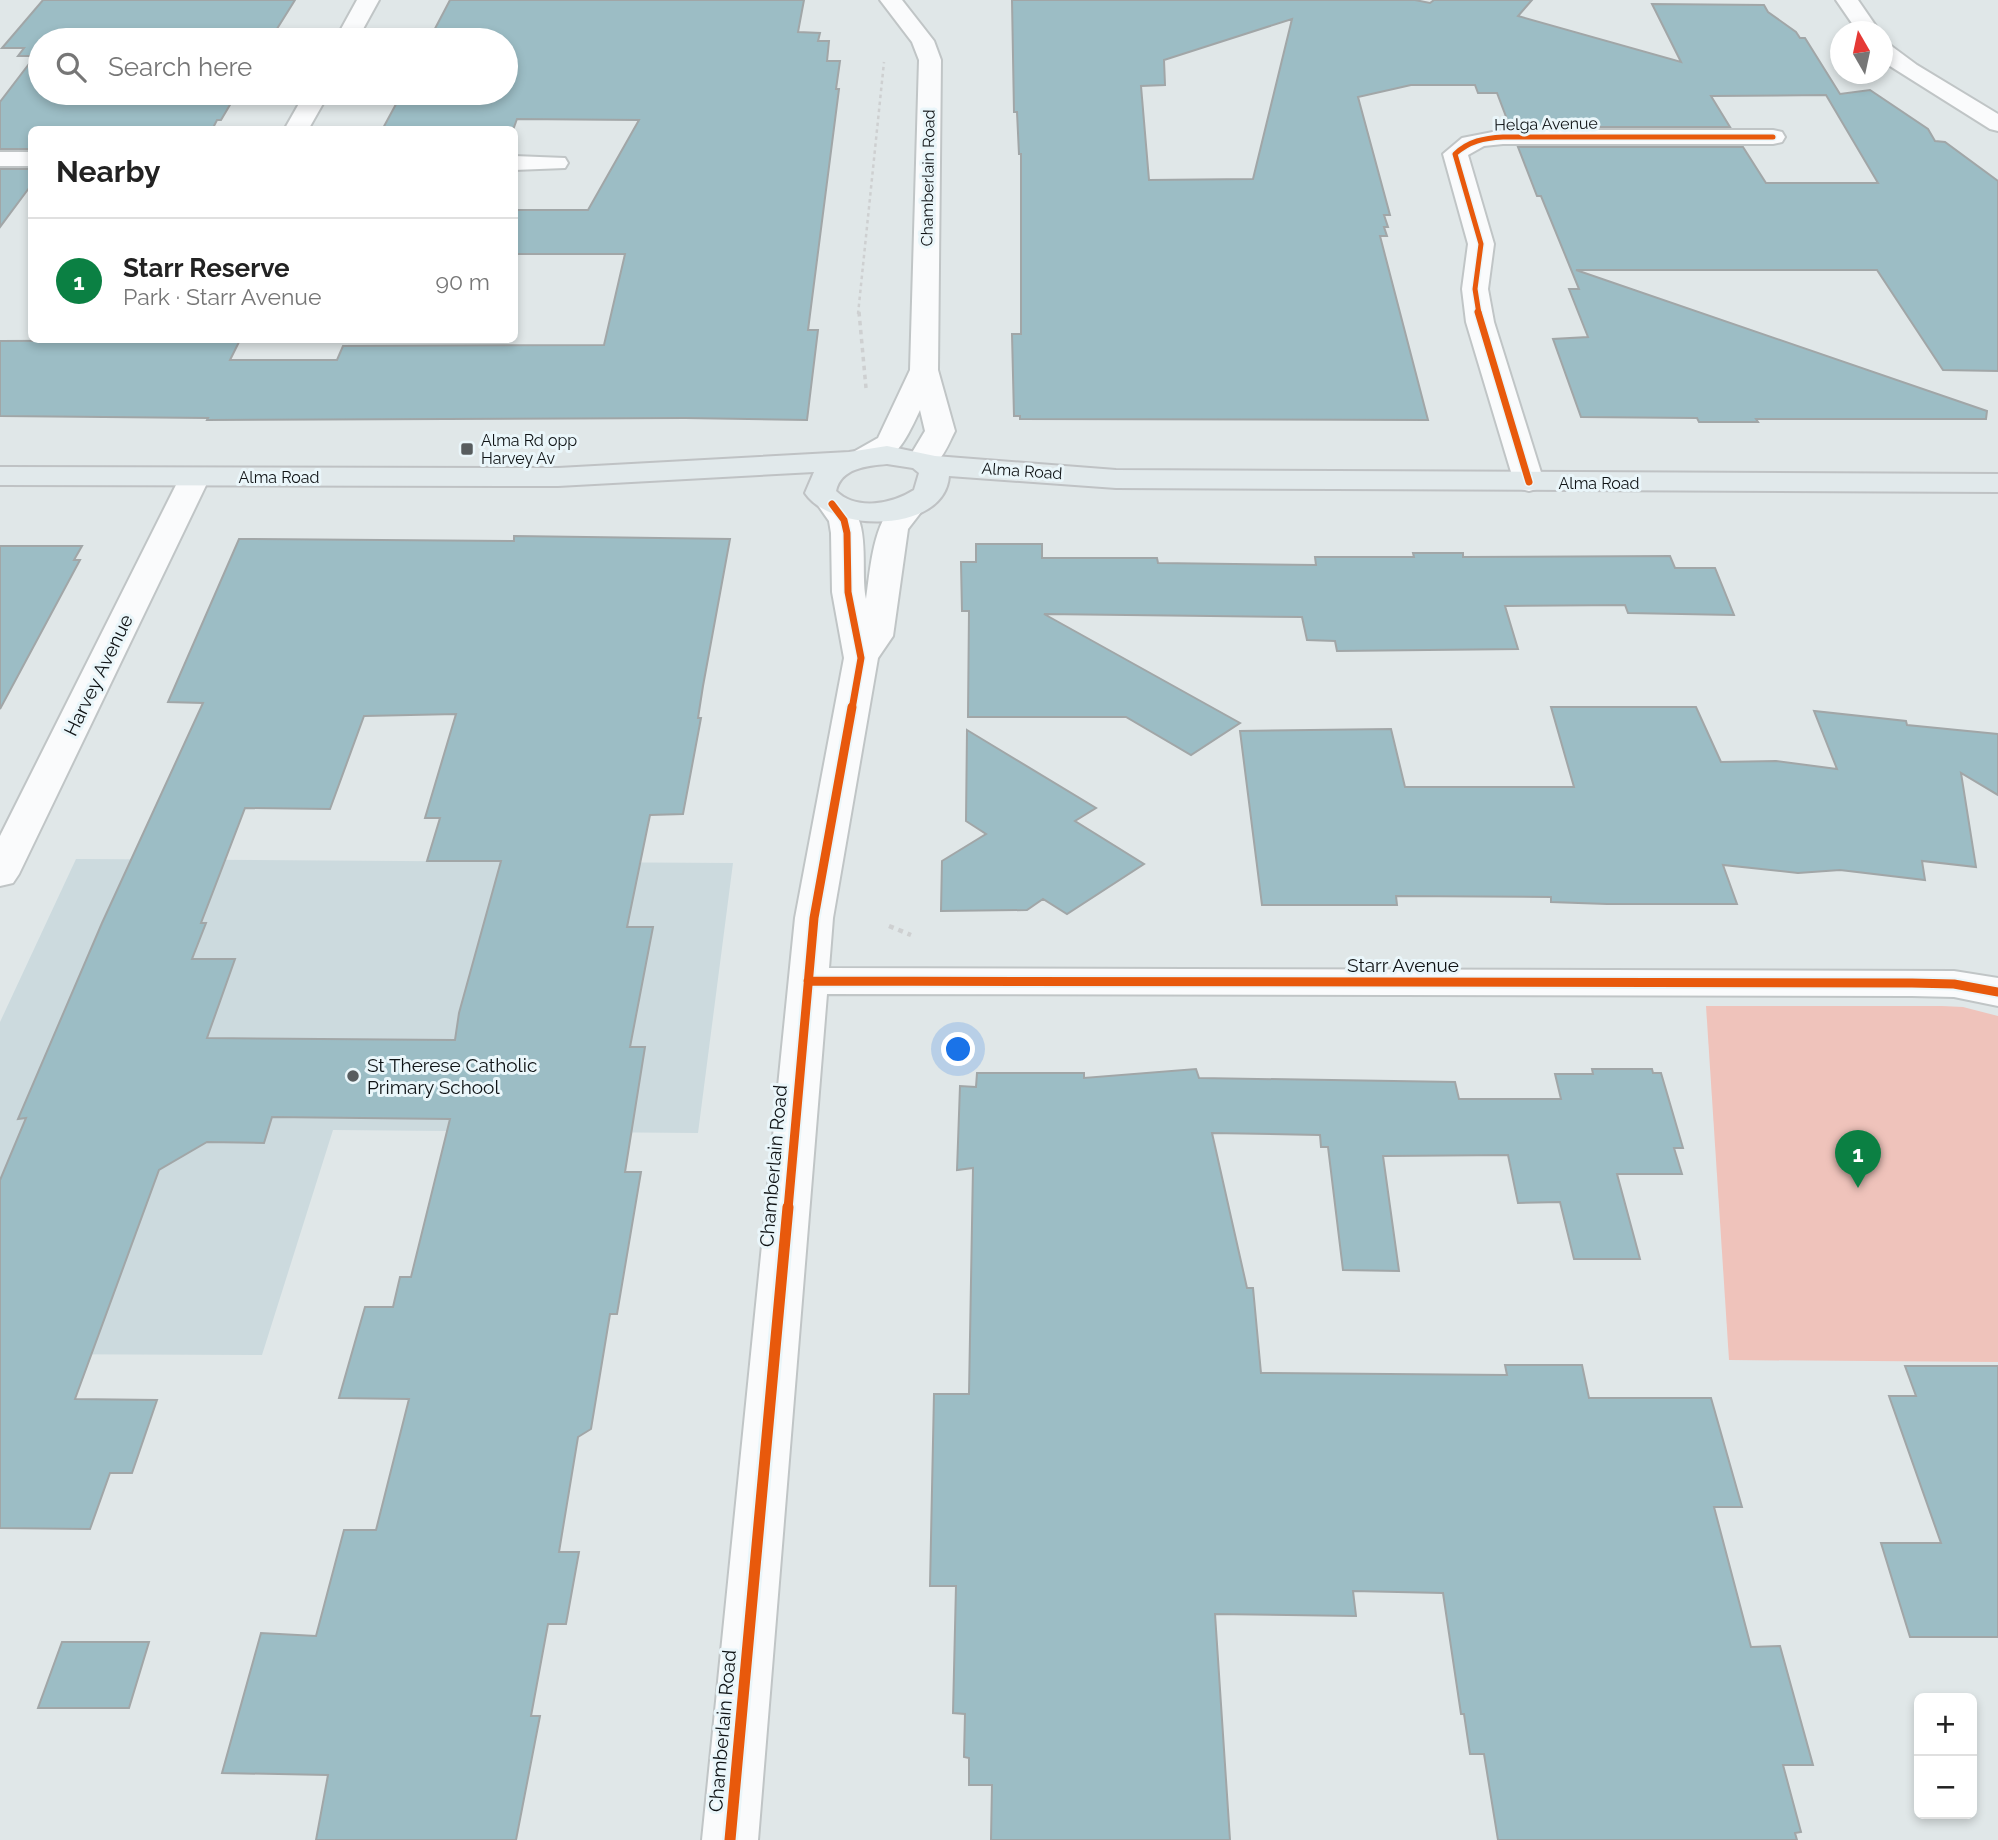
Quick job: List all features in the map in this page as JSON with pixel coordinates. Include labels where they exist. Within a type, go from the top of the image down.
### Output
[{"type":"main road","name":"Alma Road","points":[[0,476],[558,477],[887,455],[923,482],[999,491],[1116,479],[1998,483]]},
{"type":"main road","points":[[826,498],[825,477],[836,467],[858,459]]},
{"type":"main road","name":"Alma Road","points":[[558,477],[586,485],[771,486],[826,498],[848,509],[885,512],[923,482]]},
{"type":"street","points":[[353,28],[368,0]]},
{"type":"street","name":"Chamberlain Road","points":[[861,658],[876,636],[893,528],[923,482],[929,453],[940,431],[924,370],[930,60],[923,41],[891,0]]},
{"type":"street","points":[[1847,0],[1861,21]]},
{"type":"street","points":[[1893,59],[1998,124]]},
{"type":"street","points":[[298,126],[310,105]]},
{"type":"street","name":"Helga Avenue","points":[[1449,126],[1474,141]]},
{"type":"street","name":"Helga Avenue","points":[[1529,482],[1476,305],[1475,289],[1481,244],[1455,154],[1462,145],[1503,137],[1773,137]]},
{"type":"street","points":[[0,159],[28,159]]},
{"type":"street","points":[[518,163],[556,163]]},
{"type":"street","name":"Chamberlain Road","points":[[858,459],[890,443],[924,370]]},
{"type":"street","name":"Harvey Avenue","points":[[0,874],[195,477]]},
{"type":"street","name":"Chamberlain Road","points":[[730,1840],[814,918],[861,658],[848,592],[847,533],[844,520],[826,498]]},
{"type":"street","name":"Starr Avenue","points":[[808,981],[1912,983],[1954,984],[1998,992]]},
{"type":"path","points":[[866,390],[858,317],[884,53]]},
{"type":"shaded area","name":"St Therese Catholic Primary School","points":[[76,859],[733,863],[698,1133],[333,1130],[262,1355],[0,1354],[0,1022]]},
{"type":"shaded area","points":[[1706,1006],[1942,1006],[1963,1007],[1998,1016],[1998,1362],[1729,1360]]},
{"type":"building","points":[[43,0],[295,0],[278,28],[28,28],[28,56],[18,56],[24,48],[2,48]]},
{"type":"building","points":[[450,0],[804,0],[798,32],[820,33],[818,41],[829,41],[827,61],[840,61],[836,89],[839,89],[808,330],[818,330],[807,420],[207,420],[208,418],[0,416],[0,341],[238,343],[230,360],[337,360],[343,346],[604,345],[625,254],[518,254],[518,210],[588,210],[639,120],[517,119],[514,126],[384,126],[396,105],[518,105],[518,28],[435,28]]},
{"type":"building","points":[[1012,0],[1415,0],[1430,3],[1434,0],[1532,0],[1518,16],[1681,62],[1652,4],[1764,5],[1768,12],[1796,32],[1800,38],[1805,38],[1830,78],[1830,84],[1834,84],[1840,94],[1870,90],[1928,129],[1935,141],[1945,142],[1998,181],[1998,371],[1943,370],[1877,270],[1576,270],[1987,411],[1986,419],[1756,419],[1758,422],[1699,422],[1697,418],[1581,417],[1553,339],[1588,337],[1569,289],[1579,289],[1518,147],[1743,147],[1766,183],[1878,183],[1826,95],[1711,96],[1730,127],[1510,127],[1497,93],[1478,93],[1475,85],[1411,85],[1358,97],[1390,215],[1384,215],[1388,227],[1384,227],[1387,236],[1380,236],[1428,420],[1020,419],[1020,416],[1014,416],[1012,334],[1021,334],[1021,154],[1017,112],[1014,112]],"holes":[[[1292,19],[1253,179],[1149,180],[1141,86],[1165,85],[1164,60]]]},
{"type":"building","points":[[28,65],[28,105],[230,105],[214,126],[28,126],[28,149],[0,149],[0,102]]},
{"type":"building","points":[[0,169],[28,169],[28,189],[0,227]]},
{"type":"building","points":[[514,536],[730,539],[683,814],[650,815],[627,927],[653,927],[630,1047],[645,1047],[625,1172],[641,1172],[617,1314],[610,1314],[591,1429],[578,1437],[559,1552],[579,1552],[566,1624],[548,1624],[531,1716],[540,1716],[516,1840],[316,1840],[328,1775],[222,1773],[261,1633],[316,1636],[344,1530],[376,1530],[409,1399],[339,1398],[365,1307],[393,1307],[400,1277],[411,1277],[450,1119],[272,1117],[264,1143],[207,1142],[159,1170],[75,1399],[157,1400],[132,1473],[110,1473],[90,1529],[0,1528],[0,1180],[26,1118],[18,1119],[102,923],[203,703],[168,702],[239,539],[514,541]],"holes":[[[456,714],[425,818],[440,818],[427,861],[501,861],[459,1013],[455,1040],[207,1038],[235,959],[192,959],[206,923],[201,923],[245,808],[330,809],[364,716]]]},
{"type":"building","points":[[976,544],[1042,544],[1042,558],[1157,558],[1158,563],[1316,565],[1315,557],[1414,557],[1413,553],[1463,553],[1463,557],[1670,556],[1675,568],[1715,568],[1734,615],[1628,613],[1625,605],[1505,606],[1518,649],[1337,651],[1335,641],[1307,640],[1302,617],[1044,614],[1240,723],[1191,755],[1126,717],[968,717],[969,611],[962,611],[961,562],[976,562]]},
{"type":"building","points":[[0,546],[82,546],[74,560],[80,560],[0,709]]},
{"type":"building","points":[[1551,707],[1696,707],[1721,762],[1776,761],[1837,769],[1814,711],[1906,721],[1907,725],[1998,734],[1998,795],[1961,773],[1976,867],[1922,861],[1925,880],[1840,870],[1798,873],[1723,865],[1737,904],[1607,904],[1551,902],[1551,897],[1396,896],[1397,905],[1262,905],[1240,731],[1391,729],[1405,787],[1574,787]]},
{"type":"building","points":[[967,730],[1096,808],[1075,821],[1144,864],[1067,914],[1043,899],[1027,910],[941,911],[942,861],[986,834],[966,821]]},
{"type":"building","points":[[1196,1069],[1199,1078],[1455,1082],[1459,1099],[1561,1099],[1555,1074],[1593,1074],[1592,1069],[1652,1069],[1653,1073],[1661,1073],[1683,1148],[1674,1148],[1682,1174],[1617,1174],[1640,1259],[1574,1259],[1560,1202],[1518,1203],[1508,1155],[1383,1156],[1399,1271],[1343,1270],[1328,1147],[1321,1147],[1320,1135],[1212,1133],[1247,1288],[1253,1288],[1261,1373],[1507,1375],[1505,1365],[1582,1365],[1589,1398],[1711,1398],[1742,1507],[1714,1507],[1751,1647],[1780,1646],[1813,1765],[1783,1765],[1801,1832],[1795,1833],[1797,1840],[1498,1840],[1484,1754],[1470,1754],[1464,1714],[1461,1714],[1443,1593],[1353,1591],[1356,1616],[1215,1614],[1230,1840],[991,1840],[992,1785],[969,1785],[969,1758],[964,1757],[965,1714],[953,1713],[956,1586],[930,1586],[934,1394],[969,1394],[973,1168],[957,1170],[960,1086],[976,1087],[977,1073],[1084,1073],[1084,1078]]},
{"type":"building","points":[[1905,1366],[1998,1366],[1998,1637],[1910,1637],[1881,1543],[1941,1543],[1889,1396],[1916,1396]]},
{"type":"building","points":[[62,1642],[149,1642],[129,1708],[38,1708]]},
{"type":"cycle path","points":[[1529,482],[1480,322],[1475,289],[1481,244],[1455,154],[1477,141],[1503,137],[1773,137]]},
{"type":"cycle path","points":[[730,1840],[814,918],[861,658],[848,592],[847,533],[844,520],[832,504]]},
{"type":"cycle path","points":[[808,981],[1912,983],[1954,984],[1998,992]]},
{"type":"place","name":"Alma Rd opp Harvey Av","points":[[467,449]]},
{"type":"place","name":"St Therese Catholic Primary School","points":[[353,1076]]},
{"type":"place","name":"Starr Reserve","points":[[1858,1188]]}]
